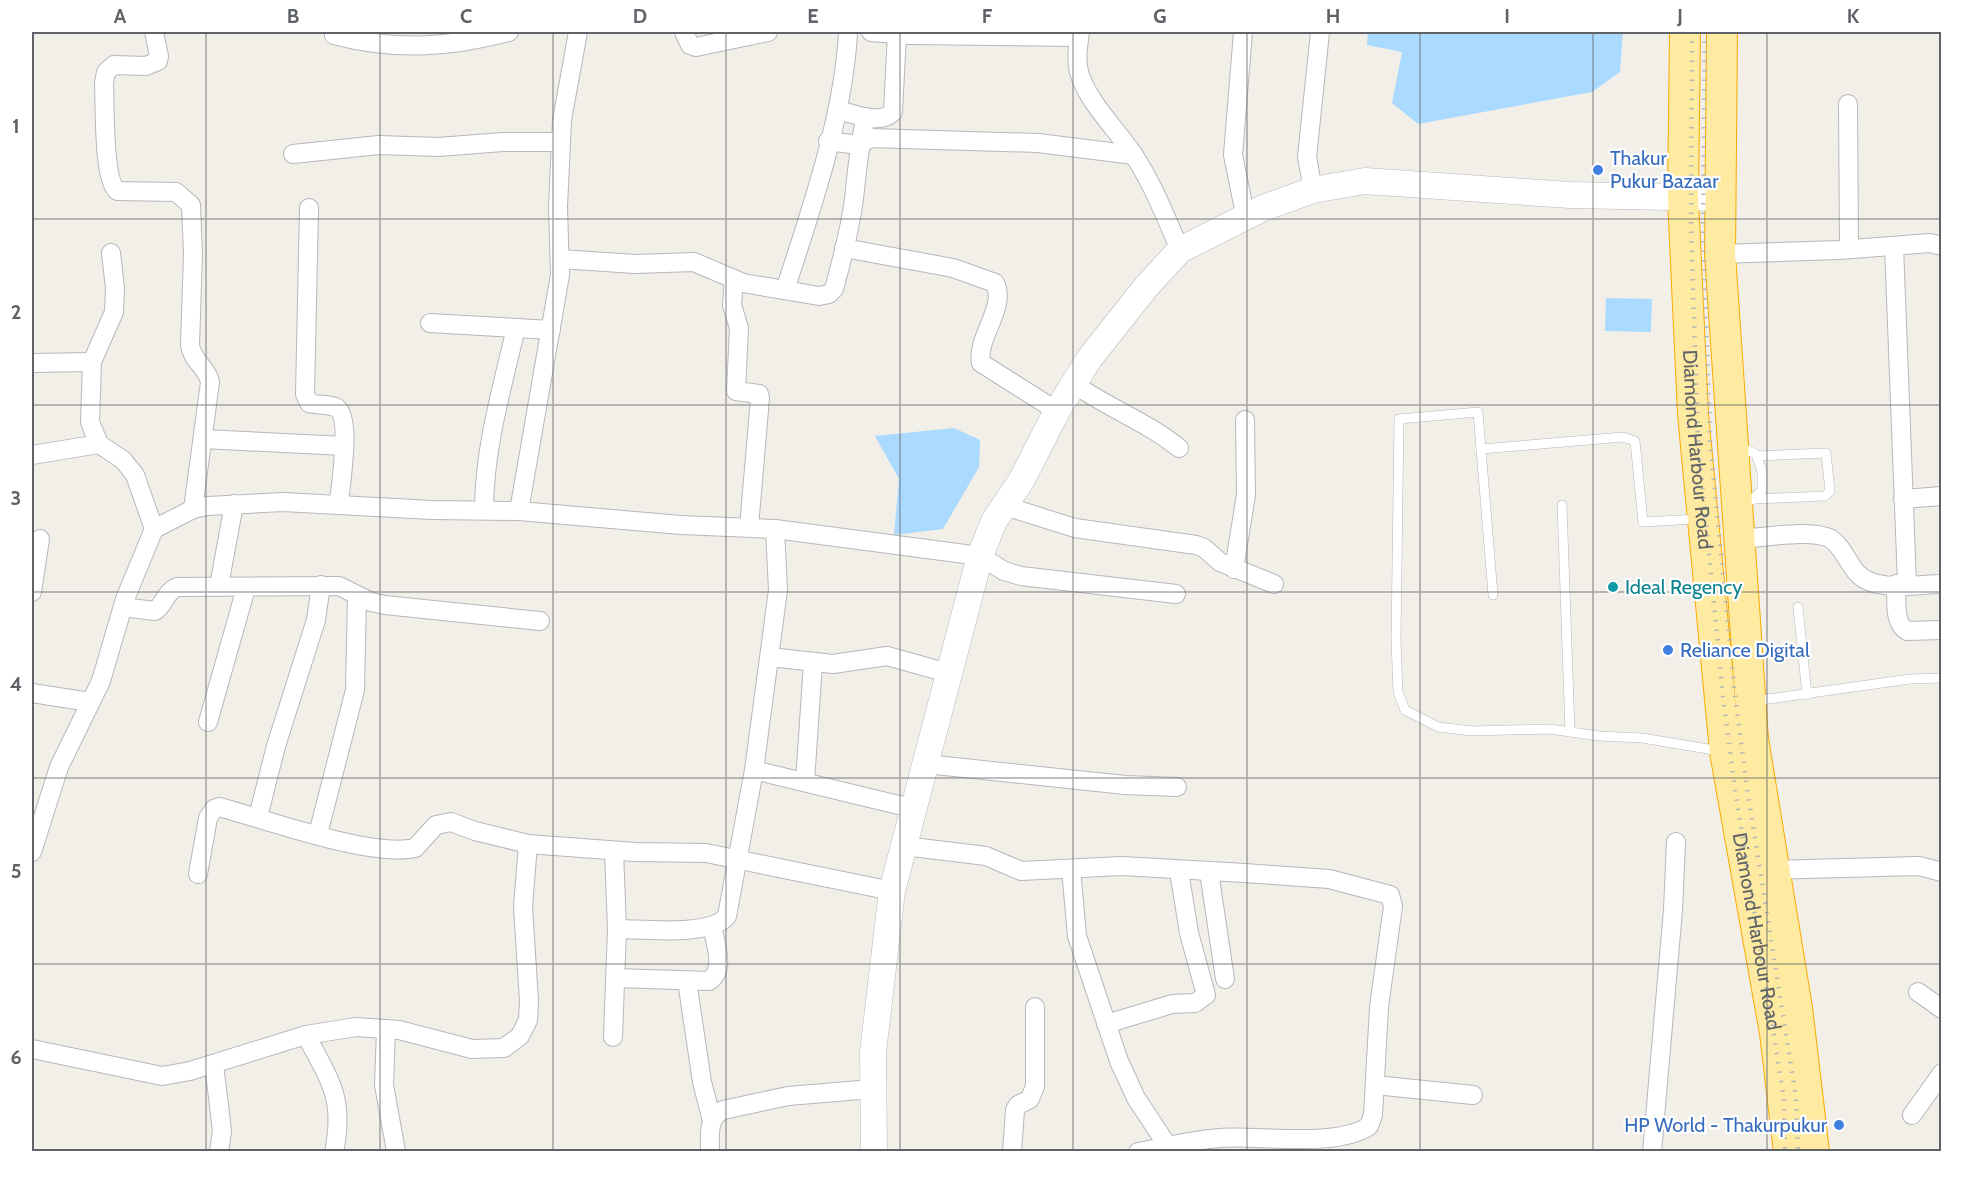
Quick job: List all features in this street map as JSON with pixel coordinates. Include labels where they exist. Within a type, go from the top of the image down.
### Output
[{"type":"highway","name":"Diamond Harbour Road","points":[[1685,32],[1683,198],[1693,414],[1725,752],[1797,1008],[1814,1152]]},
{"type":"highway","name":"Diamond Harbour Road","points":[[1722,32],[1720,254],[1745,452],[1746,503],[1740,539],[1760,871],[1789,1152]]},
{"type":"main road","points":[[874,1152],[873,1052],[892,891],[980,556],[994,521],[1005,506],[1057,411],[1089,359],[1146,287],[1180,250],[1246,219],[1263,208],[1313,190],[1365,181],[1570,195],[1722,198]]},
{"type":"street","points":[[154,32],[158,61],[146,66],[114,65],[106,72],[104,83],[110,181],[117,191],[176,192],[191,205],[193,254],[190,345],[194,359],[208,375],[210,382],[193,509]]},
{"type":"street","points":[[334,32],[334,35],[366,42],[428,47],[465,43],[509,32]]},
{"type":"street","points":[[519,511],[524,496],[560,259],[558,207],[562,120],[578,32]]},
{"type":"street","points":[[684,32],[690,45],[696,47],[757,32]]},
{"type":"street","points":[[785,291],[837,110],[844,76],[848,32]]},
{"type":"street","points":[[871,32],[1079,34],[1077,60],[1080,77],[1089,94],[1134,155],[1150,182],[1180,250]]},
{"type":"street","points":[[1243,32],[1233,155],[1246,219]]},
{"type":"street","points":[[1313,190],[1307,157],[1320,32]]},
{"type":"street","points":[[837,110],[866,117],[885,118],[893,112],[897,34]]},
{"type":"street","points":[[1848,104],[1849,249]]},
{"type":"street","points":[[560,259],[635,264],[694,262],[734,279],[785,291],[819,296],[829,294],[834,289],[844,248],[854,200],[859,145],[866,117]]},
{"type":"street","points":[[828,141],[859,145],[871,138],[1027,142],[1134,155]]},
{"type":"street","points":[[293,154],[379,145],[438,147],[503,142],[561,142]]},
{"type":"street","points":[[309,208],[305,394],[309,403],[334,406],[339,410],[344,421],[339,504]]},
{"type":"street","points":[[1720,254],[1930,243],[1941,246]]},
{"type":"street","points":[[1894,246],[1904,499],[1901,584],[1897,617],[1907,631],[1941,630]]},
{"type":"street","points":[[844,248],[953,268],[995,283],[998,295],[982,347],[981,363],[1057,411]]},
{"type":"street","points":[[111,253],[115,288],[114,312],[92,362],[90,423],[99,444],[123,460],[135,475],[154,529]]},
{"type":"street","points":[[734,279],[732,305],[739,328],[736,391],[759,394],[760,398],[749,527]]},
{"type":"street","points":[[430,323],[551,330]]},
{"type":"street","points":[[484,510],[484,482],[489,448],[516,328]]},
{"type":"street","points":[[32,363],[92,362]]},
{"type":"street","points":[[1074,384],[1107,406],[1163,435],[1179,447]]},
{"type":"street","points":[[1234,569],[1246,495],[1245,420]]},
{"type":"street","points":[[203,439],[344,446]]},
{"type":"street","points":[[32,455],[99,444]]},
{"type":"street","points":[[1904,499],[1941,496]]},
{"type":"street","points":[[32,852],[58,767],[110,656],[123,606],[154,529],[193,509],[234,504],[283,502],[519,511],[681,525],[775,529],[980,556],[1004,571],[1021,576],[1176,594]]},
{"type":"street","points":[[219,586],[234,504]]},
{"type":"street","points":[[1005,506],[1075,528],[1196,545],[1234,569],[1274,584]]},
{"type":"street","points":[[617,929],[712,926],[727,916],[754,770],[770,657],[778,590],[775,529]]},
{"type":"street","points":[[1740,539],[1816,534],[1832,540],[1857,573],[1866,580],[1901,584],[1941,584]]},
{"type":"street","points":[[32,592],[40,539]]},
{"type":"street","points":[[123,606],[155,611],[161,607],[172,590],[219,586],[246,588],[321,585],[348,588],[357,596],[385,604],[540,621]]},
{"type":"street","points":[[258,817],[276,746],[316,620],[321,585]]},
{"type":"street","points":[[208,722],[246,588]]},
{"type":"street","points":[[318,834],[355,690],[357,596]]},
{"type":"street","points":[[770,657],[833,664],[887,656],[948,673]]},
{"type":"street","points":[[805,782],[813,663]]},
{"type":"street","points":[[32,693],[90,702]]},
{"type":"street","points":[[926,764],[1125,785],[1177,787]]},
{"type":"street","points":[[754,770],[915,809]]},
{"type":"street","points":[[198,874],[208,818],[214,808],[258,817],[355,844],[408,850],[421,843],[436,825],[452,822],[469,829],[528,844],[615,851],[706,853],[892,891]]},
{"type":"street","points":[[1652,1152],[1673,910],[1676,842]]},
{"type":"street","points":[[32,1049],[162,1076],[190,1071],[306,1035],[356,1027],[386,1029],[472,1048],[490,1050],[504,1048],[520,1036],[528,1020],[529,1001],[523,906],[528,844]]},
{"type":"street","points":[[904,846],[986,856],[1021,872],[1122,866],[1329,879],[1390,895],[1393,906],[1379,1007],[1373,1115],[1370,1126],[1317,1145],[1237,1137],[1138,1152]]},
{"type":"street","points":[[613,1037],[617,929],[615,851]]},
{"type":"street","points":[[1760,871],[1919,866],[1941,872]]},
{"type":"street","points":[[1071,869],[1077,936],[1106,1024],[1128,1082],[1167,1146]]},
{"type":"street","points":[[1106,1024],[1172,1004],[1195,1002],[1206,995],[1185,915],[1179,871]]},
{"type":"street","points":[[1209,872],[1225,979]]},
{"type":"street","points":[[615,978],[709,981],[715,977],[718,970],[712,926]]},
{"type":"street","points":[[687,981],[702,1082],[712,1121],[710,1152]]},
{"type":"street","points":[[1918,992],[1941,1009]]},
{"type":"street","points":[[1012,1152],[1015,1110],[1018,1105],[1030,1099],[1035,1086],[1035,1007]]},
{"type":"street","points":[[386,1029],[384,1086],[396,1151]]},
{"type":"street","points":[[306,1035],[334,1087],[337,1098],[340,1124],[334,1152]]},
{"type":"street","points":[[214,1064],[222,1131],[219,1152]]},
{"type":"street","points":[[1912,1115],[1941,1073]]},
{"type":"street","points":[[1375,1085],[1473,1095]]},
{"type":"street","points":[[712,1121],[715,1114],[723,1110],[758,1102],[827,1092],[872,1089]]},
{"type":"lane","points":[[1493,595],[1478,412],[1399,419],[1398,692],[1405,710],[1438,727],[1472,731],[1550,729],[1642,738],[1725,752]]},
{"type":"lane","points":[[1481,449],[1623,437],[1635,441],[1643,522],[1703,519]]},
{"type":"lane","points":[[1745,452],[1826,453],[1830,491],[1825,496],[1746,503]]},
{"type":"lane","points":[[1562,505],[1570,732]]},
{"type":"lane","points":[[1798,607],[1807,695]]},
{"type":"lane","points":[[1751,701],[1910,679],[1941,678]]},
{"type":"water","points":[[1368,32],[1623,32],[1620,72],[1592,92],[1418,124],[1392,103],[1402,52],[1367,45]]},
{"type":"water","points":[[1606,298],[1652,299],[1651,332],[1605,331]]},
{"type":"water","points":[[954,428],[980,440],[979,467],[943,529],[894,535],[899,479],[875,436]]},
{"type":"railway","points":[[1692,32],[1691,225],[1698,442],[1723,696],[1735,790],[1784,1099],[1785,1152]]},
{"type":"railway","points":[[1705,32],[1703,225],[1710,441],[1735,695],[1747,788],[1796,1097],[1798,1152]]},
{"type":"place","name":"Thakur Pukur Bazaar","points":[[1598,170]]},
{"type":"place","name":"Ideal Regency","points":[[1613,587]]},
{"type":"place","name":"Reliance Digital","points":[[1668,650]]},
{"type":"place","name":"HP World - Thakurpukur","points":[[1839,1125]]}]
